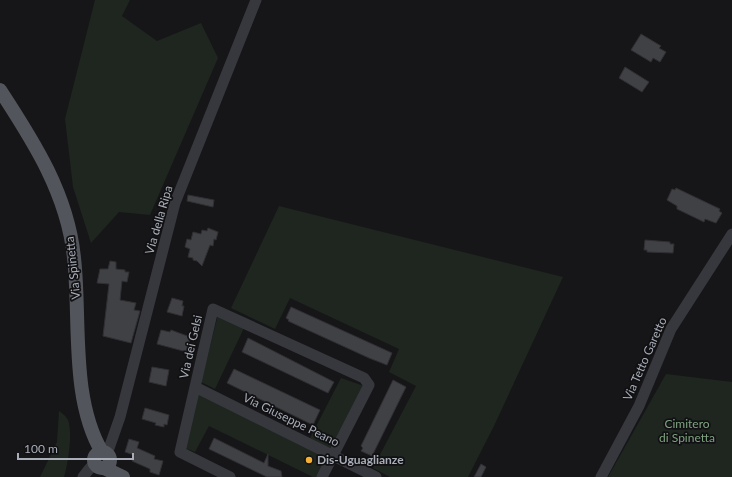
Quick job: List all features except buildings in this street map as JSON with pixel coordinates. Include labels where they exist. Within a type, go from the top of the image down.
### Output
[{"type":"main road","name":"Via Spinetta","points":[[0,90],[46,165],[59,195],[68,223],[74,257],[82,394],[86,416],[102,459]]},
{"type":"main road","points":[[102,459],[121,476]]},
{"type":"street","name":"Via della Ripa","points":[[83,477],[90,468],[102,459],[120,417],[175,203],[256,0]]},
{"type":"street","name":"Via Tetto Garetto","points":[[601,477],[639,406],[671,329],[732,234]]},
{"type":"street","name":"Via dei Gelsi","points":[[230,477],[180,452],[213,309],[364,378],[369,385],[333,455]]},
{"type":"street","name":"Via Giuseppe Peano","points":[[195,387],[376,477]]},
{"type":"street","points":[[322,477],[333,455]]},
{"type":"green space","points":[[95,0],[130,0],[122,16],[157,41],[201,23],[218,58],[150,215],[119,212],[91,243],[73,187],[65,119]]},
{"type":"green space","points":[[279,206],[563,277],[494,426],[468,477],[390,477],[373,468],[416,386],[389,372],[399,349],[290,298],[275,329],[231,308]]},
{"type":"green space","points":[[218,315],[244,328],[215,389],[201,382]]},
{"type":"green space","name":"Cimitero di Spinetta","points":[[666,374],[732,382],[732,477],[608,477]]},
{"type":"green space","points":[[341,378],[364,386],[331,452],[309,440]]},
{"type":"green space","points":[[197,394],[327,458],[317,477],[313,477],[209,426],[195,452],[185,448]]},
{"type":"green space","points":[[59,411],[68,420],[70,433],[68,457],[64,477],[40,477],[57,442]]},
{"type":"place","name":"Dis-Uguaglianze","points":[[309,460]]}]
